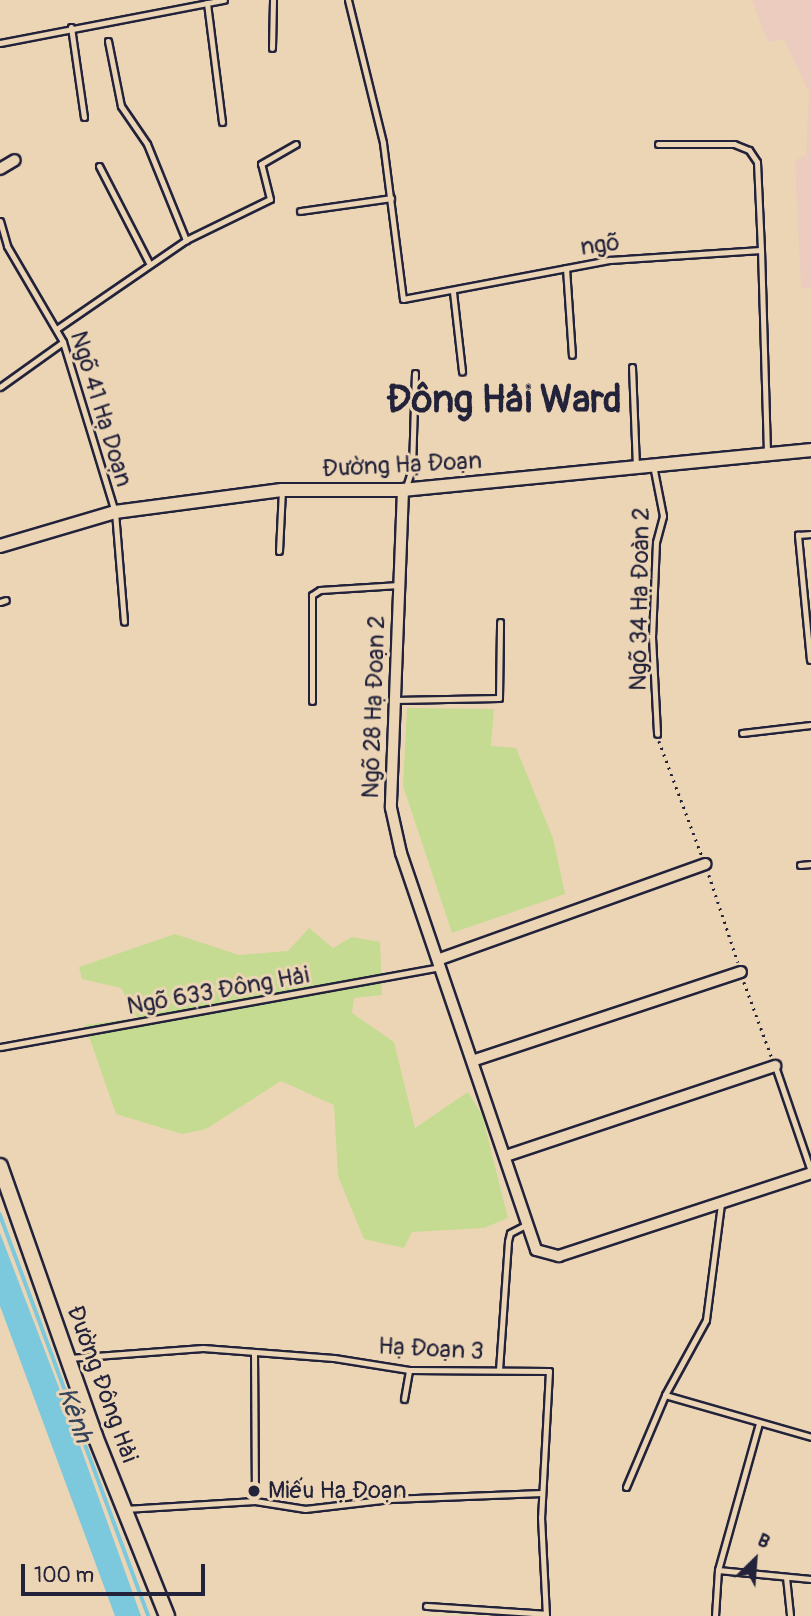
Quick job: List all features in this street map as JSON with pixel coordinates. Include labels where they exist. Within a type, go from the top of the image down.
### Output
[{"type":"main road","name":"Đường Đông Hải","points":[[2,1176],[66,1358],[167,1616]]},
{"type":"street","points":[[0,169],[15,160]]},
{"type":"street","name":"Đường Hạ Đoạn","points":[[0,546],[115,512],[282,490],[403,490],[767,451],[811,450]]},
{"type":"street","name":"Ngõ 28 Hạ Đoạn 2","points":[[403,490],[391,808],[401,853],[475,1060],[536,1250],[559,1256],[722,1204]]},
{"type":"street","points":[[441,963],[705,864]]},
{"type":"street","points":[[475,1060],[741,972]]},
{"type":"street","points":[[506,1156],[775,1066]]},
{"type":"street","points":[[722,1204],[811,1172]]},
{"type":"lane","points":[[0,43],[220,0]]},
{"type":"lane","points":[[272,48],[274,0]]},
{"type":"lane","name":"ngõ","points":[[348,0],[383,142],[402,299],[453,292],[610,260],[761,250]]},
{"type":"lane","points":[[207,3],[222,122]]},
{"type":"lane","points":[[71,27],[84,117]]},
{"type":"lane","points":[[108,41],[121,106],[146,144],[186,240]]},
{"type":"lane","points":[[58,328],[149,262],[186,240],[270,199],[261,164],[296,144]]},
{"type":"lane","points":[[658,144],[734,144],[749,150],[757,162],[767,451]]},
{"type":"lane","points":[[99,166],[149,262]]},
{"type":"lane","points":[[300,211],[391,198]]},
{"type":"lane","name":"Ngõ 41 Hạ Doạn","points":[[0,221],[7,246],[58,328],[63,342],[115,512],[124,622]]},
{"type":"lane","points":[[566,268],[572,355]]},
{"type":"lane","points":[[453,292],[461,371]]},
{"type":"lane","points":[[0,387],[63,342]]},
{"type":"lane","points":[[632,367],[636,466]]},
{"type":"lane","points":[[403,490],[412,468],[415,373]]},
{"type":"lane","name":"Ngõ 34 Hạ Đoàn 2","points":[[653,465],[663,516],[656,542],[652,637],[657,734]]},
{"type":"lane","points":[[279,551],[282,490]]},
{"type":"lane","points":[[810,660],[798,535],[811,534]]},
{"type":"lane","points":[[312,701],[312,596],[320,590],[399,585]]},
{"type":"lane","points":[[395,699],[499,698],[500,622]]},
{"type":"lane","points":[[742,733],[811,725]]},
{"type":"lane","points":[[800,866],[811,864]]},
{"type":"lane","name":"Ngõ 633 Đông Hải","points":[[0,1047],[441,963]]},
{"type":"lane","points":[[775,1066],[811,1172]]},
{"type":"lane","points":[[626,1487],[665,1395],[706,1320],[722,1204]]},
{"type":"lane","points":[[499,1370],[508,1241],[510,1233],[526,1225]]},
{"type":"lane","name":"Hạ Đoạn 3","points":[[66,1358],[202,1348],[409,1370],[545,1370],[551,1374],[542,1493],[546,1615]]},
{"type":"lane","points":[[254,1352],[254,1501]]},
{"type":"lane","points":[[404,1399],[409,1370]]},
{"type":"lane","points":[[665,1395],[811,1437]]},
{"type":"lane","points":[[715,1616],[718,1570],[760,1423]]},
{"type":"lane","points":[[125,1509],[254,1501],[305,1509],[390,1499],[542,1493]]},
{"type":"lane","points":[[718,1570],[811,1579]]},
{"type":"lane","points":[[786,1577],[790,1616]]},
{"type":"lane","points":[[426,1606],[546,1615]]},
{"type":"path","points":[[657,734],[775,1066]]},
{"type":"shaded area","points":[[752,0],[811,0],[811,288],[801,288],[795,160],[806,155],[809,93],[784,39],[768,42]]},
{"type":"green space","points":[[407,708],[494,709],[491,746],[516,748],[553,838],[565,894],[452,933],[403,786]]},
{"type":"green space","points":[[309,928],[333,948],[352,937],[380,942],[382,995],[354,998],[352,1013],[394,1042],[415,1128],[468,1092],[482,1115],[508,1218],[484,1228],[412,1232],[404,1248],[364,1239],[338,1176],[334,1105],[281,1081],[206,1129],[182,1134],[116,1114],[85,1025],[137,1018],[121,988],[82,979],[79,967],[175,934],[239,955],[288,951]]},
{"type":"water","points":[[0,1233],[141,1616],[115,1616],[0,1306]]},
{"type":"waterway","name":"Kênh","points":[[0,1214],[149,1616]]},
{"type":"place","name":"Miếu Hạ Đoạn","points":[[254,1491]]},
{"type":"district","name":"Đông Hải Ward","points":[[504,401]]}]
